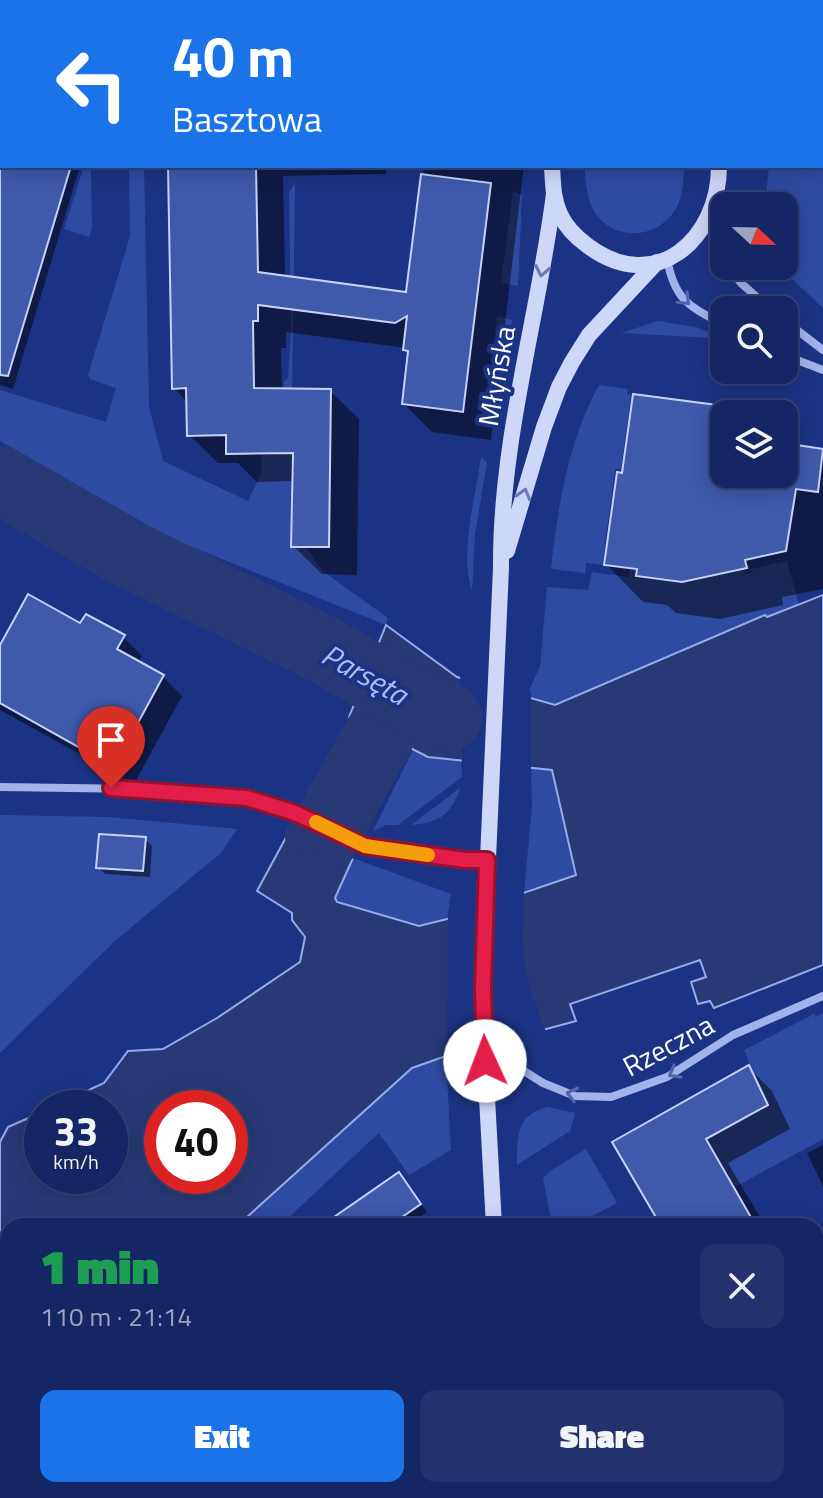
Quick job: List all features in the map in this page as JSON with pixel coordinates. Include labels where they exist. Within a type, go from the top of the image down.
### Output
[{"type":"street","points":[[552,168],[554,194],[563,221],[574,234],[593,250],[615,261],[642,264],[662,260],[682,301],[710,317]]},
{"type":"street","points":[[710,230],[707,224],[717,195],[719,168]]},
{"type":"street","name":"Młyńska","points":[[494,1218],[483,982],[503,491],[554,194]]},
{"type":"street","name":"Młyńska","points":[[501,568],[559,387],[589,335],[662,260],[691,243],[707,224]]},
{"type":"street","points":[[739,280],[755,296]]},
{"type":"street","points":[[798,331],[823,350]]},
{"type":"street","points":[[798,360],[823,370]]},
{"type":"street","points":[[0,787],[175,791],[247,798],[295,813],[365,846],[465,860],[487,860]]},
{"type":"street","name":"Rzeczna","points":[[485,1062],[516,1066],[543,1083],[575,1096],[611,1097],[667,1077],[733,1035],[820,997]]},
{"type":"shaded area","points":[[83,168],[91,168],[92,228],[89,237],[64,229]]},
{"type":"shaded area","points":[[129,168],[144,168],[149,407],[163,461],[248,501],[261,474],[261,420],[285,419],[284,382],[288,378],[291,329],[289,192],[295,183],[290,546],[305,547],[324,572],[388,618],[386,625],[172,539],[0,441],[0,390],[106,422],[116,388],[90,379],[88,375],[130,236]]},
{"type":"shaded area","points":[[584,168],[684,168],[683,187],[673,214],[649,231],[628,233],[608,225],[593,209]]},
{"type":"shaded area","points":[[769,168],[823,168],[823,308],[793,280],[798,280],[798,192],[766,192]]},
{"type":"shaded area","points":[[513,191],[522,195],[518,286],[501,283]]},
{"type":"shaded area","points":[[497,316],[512,320],[496,408],[487,409]]},
{"type":"shaded area","points":[[658,321],[696,327],[710,333],[710,338],[621,333]]},
{"type":"shaded area","points":[[599,385],[628,389],[627,394],[631,395],[621,469],[615,469],[602,565],[586,563],[585,573],[551,569],[561,498],[572,451]]},
{"type":"shaded area","points":[[481,457],[487,462],[475,534],[472,591],[468,576],[468,542]]},
{"type":"shaded area","points":[[787,561],[799,605],[765,615],[555,705],[531,698],[530,688],[540,667],[547,587],[588,590],[592,572],[629,577],[630,569],[636,570],[635,577],[681,583],[744,570],[745,574],[752,573],[751,569]]},
{"type":"shaded area","points":[[823,595],[823,965],[714,1008],[710,1001],[698,1004],[691,982],[706,977],[700,960],[570,1004],[576,1021],[412,1068],[246,1218],[0,1218],[0,1142],[8,1127],[24,1120],[24,1194],[128,1194],[128,1090],[89,1090],[104,1083],[128,1051],[163,1049],[217,1018],[300,962],[305,937],[292,920],[292,913],[257,891],[290,830],[353,858],[335,898],[337,902],[419,926],[576,875],[552,770],[428,757],[349,717],[386,625],[457,677],[555,705],[765,615],[767,617]]},
{"type":"shaded area","points":[[413,750],[428,757],[461,759],[462,777],[398,825],[386,825],[373,831]]},
{"type":"shaded area","points":[[531,766],[552,770],[555,776],[576,875],[524,893],[532,807]]},
{"type":"shaded area","points":[[460,788],[443,816],[411,825]]},
{"type":"shaded area","points":[[0,815],[109,817],[237,829],[221,853],[116,940],[0,1053]]},
{"type":"shaded area","points":[[353,858],[451,894],[447,919],[419,926],[337,902],[334,899]]},
{"type":"shaded area","points":[[823,1013],[823,1139],[735,1187],[708,1140],[768,1106],[744,1050],[814,1014],[816,1017]]},
{"type":"shaded area","points":[[446,1057],[451,1150],[409,1175],[379,1133],[290,1218],[246,1218],[412,1068]]},
{"type":"shaded area","points":[[548,1107],[575,1113],[570,1131],[517,1165],[520,1128],[530,1115]]},
{"type":"shaded area","points":[[586,1149],[617,1203],[588,1218],[550,1218],[543,1178]]},
{"type":"pier","points":[[460,674],[531,694],[531,770],[462,763]]},
{"type":"pier","points":[[288,828],[355,855],[356,860]]},
{"type":"pier","points":[[524,889],[525,967],[547,1035],[447,1060],[448,915]]},
{"type":"building","points":[[0,168],[70,168],[8,376],[0,375]]},
{"type":"building","points":[[168,168],[256,168],[258,272],[406,292],[421,174],[491,183],[463,412],[402,404],[408,351],[403,350],[407,316],[395,323],[258,305],[258,321],[253,321],[254,388],[331,389],[329,547],[291,547],[293,453],[226,454],[226,435],[187,436],[186,388],[172,389]]},
{"type":"building","points":[[633,394],[710,404],[710,488],[798,488],[798,445],[823,449],[818,492],[796,489],[786,551],[745,560],[747,568],[682,582],[636,576],[637,569],[604,565],[617,472],[622,473]]},
{"type":"building","points":[[28,594],[80,623],[86,614],[125,635],[117,649],[164,675],[114,767],[0,703],[0,645]]},
{"type":"building","points":[[99,834],[146,837],[143,871],[96,868]]},
{"type":"building","points":[[749,1065],[768,1105],[706,1139],[751,1218],[656,1218],[612,1142]]},
{"type":"building","points":[[399,1172],[421,1204],[401,1218],[333,1218]]},
{"type":"waterway","name":"Parsęta","points":[[0,480],[123,551],[315,645],[438,715],[448,717]]},
{"type":"waterway","points":[[305,836],[367,726]]},
{"type":"waterway","points":[[334,850],[394,740]]},
{"type":"slow traffic","points":[[316,822],[365,846],[428,855]]},
{"type":"route","points":[[111,788],[247,798],[295,813],[365,846],[465,860],[487,860],[483,988],[485,1061]]}]
